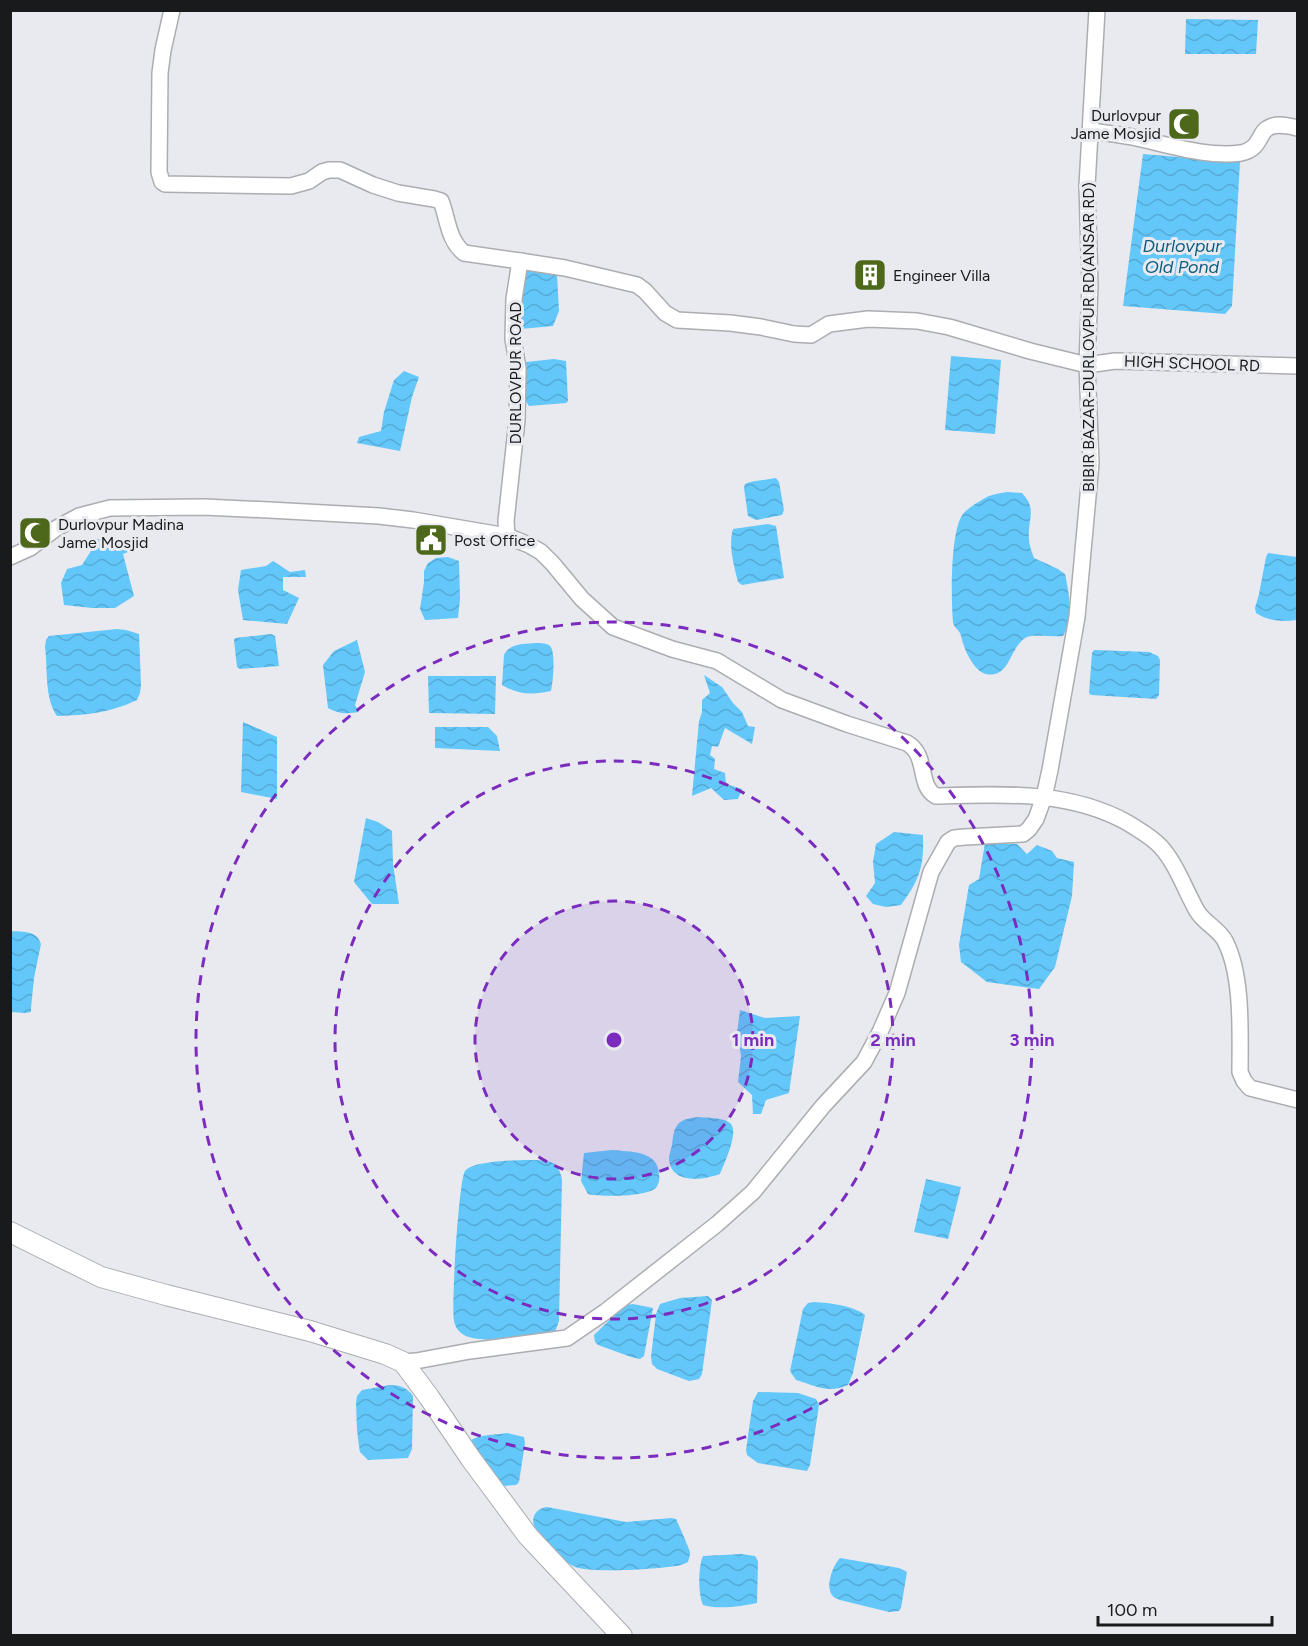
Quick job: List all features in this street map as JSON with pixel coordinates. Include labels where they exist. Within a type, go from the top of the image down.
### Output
[{"type":"main road","points":[[10,1232],[101,1277],[310,1331],[385,1354],[403,1362],[528,1536],[622,1635]]},
{"type":"street","points":[[172,10],[160,73],[159,172],[160,179],[165,184],[291,186],[309,181],[322,172],[340,170],[398,193],[441,201],[453,240],[464,253],[565,268],[637,285],[665,313],[677,320],[730,323],[794,334],[811,334],[830,324],[868,318],[917,321],[949,327],[1087,365]]},
{"type":"street","name":"BIBIR BAZAR-DURLOVPUR RD(ANSAR RD)","points":[[403,1362],[567,1338],[708,1231],[753,1192],[823,1106],[864,1062],[897,993],[931,872],[948,842],[954,838],[1023,834],[1036,819],[1044,797],[1077,617],[1091,463],[1087,365],[1090,285],[1087,186],[1097,10]]},
{"type":"street","points":[[1091,131],[1204,152],[1222,153],[1252,149],[1264,130],[1270,126],[1298,128]]},
{"type":"street","name":"DURLOVPUR ROAD","points":[[507,536],[506,521],[516,430],[518,368],[514,299],[520,261]]},
{"type":"street","name":"HIGH SCHOOL RD","points":[[1087,365],[1115,361],[1298,366]]},
{"type":"street","points":[[10,557],[30,548],[55,529],[80,516],[110,508],[214,508],[379,516],[507,536],[529,545],[541,552],[582,599],[613,627],[672,649],[717,661],[782,700],[914,747],[921,759],[927,788],[936,796],[1023,795],[1044,797],[1088,805],[1139,829],[1161,847],[1173,864],[1199,914],[1224,939],[1232,956],[1239,998],[1240,1072],[1244,1081],[1250,1088],[1298,1100]]},
{"type":"water","points":[[1186,19],[1258,20],[1256,54],[1185,54]]},
{"type":"water","name":"Durlovpur Old Pond","points":[[1143,154],[1240,162],[1232,306],[1225,314],[1123,306]]},
{"type":"water","points":[[552,271],[557,275],[559,311],[553,326],[521,329],[523,273]]},
{"type":"water","points":[[951,356],[1001,360],[995,434],[945,430]]},
{"type":"water","points":[[554,359],[566,361],[568,401],[529,406],[525,400],[523,363]]},
{"type":"water","points":[[404,371],[419,377],[412,397],[400,451],[357,443],[359,437],[381,431],[394,380]]},
{"type":"water","points":[[776,478],[779,482],[784,510],[782,515],[756,520],[748,516],[745,484]]},
{"type":"water","points":[[1007,492],[1022,493],[1027,499],[1031,510],[1029,541],[1034,558],[1065,574],[1070,614],[1063,636],[1027,637],[1021,641],[1000,672],[986,674],[972,663],[954,624],[952,583],[954,550],[963,514],[989,496]]},
{"type":"water","points":[[768,524],[776,526],[784,578],[742,585],[738,582],[732,556],[733,529]]},
{"type":"water","points":[[107,537],[119,544],[133,545],[133,550],[123,554],[134,596],[115,608],[64,605],[61,583],[67,569],[82,565],[91,551],[87,542]]},
{"type":"water","points":[[1268,553],[1297,557],[1298,617],[1296,620],[1275,620],[1256,613],[1255,608]]},
{"type":"water","points":[[448,557],[459,561],[458,618],[425,620],[420,609],[424,571],[428,563],[436,558]]},
{"type":"water","points":[[273,561],[290,572],[305,570],[306,577],[283,577],[283,590],[299,598],[287,624],[243,620],[238,590],[241,570],[266,566]]},
{"type":"water","points":[[117,629],[139,634],[141,685],[137,700],[98,713],[57,716],[48,692],[46,640],[49,636]]},
{"type":"water","points":[[271,634],[275,636],[279,666],[240,669],[237,667],[235,638]]},
{"type":"water","points":[[357,640],[365,672],[355,705],[359,712],[339,712],[328,708],[323,665],[334,651]]},
{"type":"water","points":[[547,644],[552,649],[554,667],[551,691],[526,693],[514,691],[502,685],[504,655],[507,651],[518,645]]},
{"type":"water","points":[[1094,650],[1149,652],[1158,656],[1160,660],[1159,695],[1156,699],[1091,695],[1089,693]]},
{"type":"water","points":[[704,675],[722,687],[742,712],[748,726],[755,727],[752,744],[725,728],[718,747],[712,746],[710,755],[715,759],[714,769],[725,773],[726,784],[742,789],[738,799],[724,800],[711,788],[692,796],[702,700],[710,693]]},
{"type":"water","points":[[428,676],[496,676],[495,714],[429,713]]},
{"type":"water","points":[[243,722],[277,737],[277,799],[241,792]]},
{"type":"water","points":[[435,727],[488,727],[497,736],[500,751],[435,748]]},
{"type":"water","points":[[366,818],[392,831],[393,864],[399,904],[372,904],[354,882]]},
{"type":"water","points":[[894,832],[923,835],[923,856],[917,880],[901,905],[886,907],[873,904],[866,896],[875,883],[873,862],[876,844]]},
{"type":"water","points":[[985,843],[1017,844],[1027,854],[1037,845],[1052,851],[1057,858],[1074,862],[1072,896],[1055,967],[1039,989],[987,982],[961,962],[959,945],[969,885],[979,879]]},
{"type":"water","points":[[10,931],[33,934],[41,944],[34,978],[31,1012],[11,1012]]},
{"type":"water","points":[[740,1010],[765,1018],[800,1016],[789,1093],[766,1100],[761,1114],[753,1114],[752,1095],[738,1082],[741,1056],[737,1033]]},
{"type":"water","points":[[697,1117],[727,1121],[733,1127],[733,1133],[720,1174],[697,1179],[682,1177],[676,1173],[671,1167],[669,1157],[677,1125]]},
{"type":"water","points":[[612,1150],[635,1152],[654,1160],[659,1176],[656,1188],[634,1195],[588,1194],[581,1181],[584,1153]]},
{"type":"water","points":[[536,1160],[554,1164],[559,1169],[562,1179],[559,1321],[555,1332],[495,1340],[464,1335],[455,1325],[453,1311],[458,1218],[465,1171],[470,1167],[487,1163]]},
{"type":"water","points":[[926,1179],[961,1187],[948,1239],[914,1232]]},
{"type":"water","points":[[708,1296],[712,1300],[702,1374],[699,1379],[689,1381],[657,1369],[652,1364],[651,1357],[656,1314],[660,1304],[680,1298]]},
{"type":"water","points":[[808,1303],[847,1307],[865,1315],[853,1373],[848,1385],[841,1388],[828,1389],[810,1385],[796,1380],[790,1371],[803,1309]]},
{"type":"water","points":[[633,1304],[653,1308],[644,1356],[640,1359],[598,1345],[594,1335],[625,1305]]},
{"type":"water","points":[[390,1385],[403,1388],[413,1396],[412,1449],[408,1458],[368,1460],[360,1452],[357,1430],[357,1396],[362,1390]]},
{"type":"water","points":[[758,1392],[798,1393],[816,1399],[819,1405],[810,1465],[807,1471],[758,1463],[747,1455],[753,1401]]},
{"type":"water","points":[[507,1433],[524,1437],[525,1443],[519,1482],[516,1485],[503,1486],[467,1443],[480,1436]]},
{"type":"water","points":[[547,1507],[626,1522],[676,1519],[690,1552],[688,1562],[677,1566],[622,1570],[592,1570],[573,1566],[551,1548],[534,1526],[533,1519],[536,1513]]},
{"type":"water","points":[[742,1554],[755,1556],[758,1561],[757,1603],[723,1607],[703,1605],[699,1580],[703,1556]]},
{"type":"water","points":[[840,1558],[899,1568],[907,1572],[899,1611],[889,1612],[840,1600],[833,1596],[829,1586],[833,1570]]},
{"type":"place","name":"Durlovpur Jame Mosjid","points":[[1184,124]]},
{"type":"place","name":"Engineer Villa","points":[[870,275]]},
{"type":"place","name":"Durlovpur Madina Jame Mosjid","points":[[35,533]]},
{"type":"place","name":"Post Office","points":[[431,540]]}]
